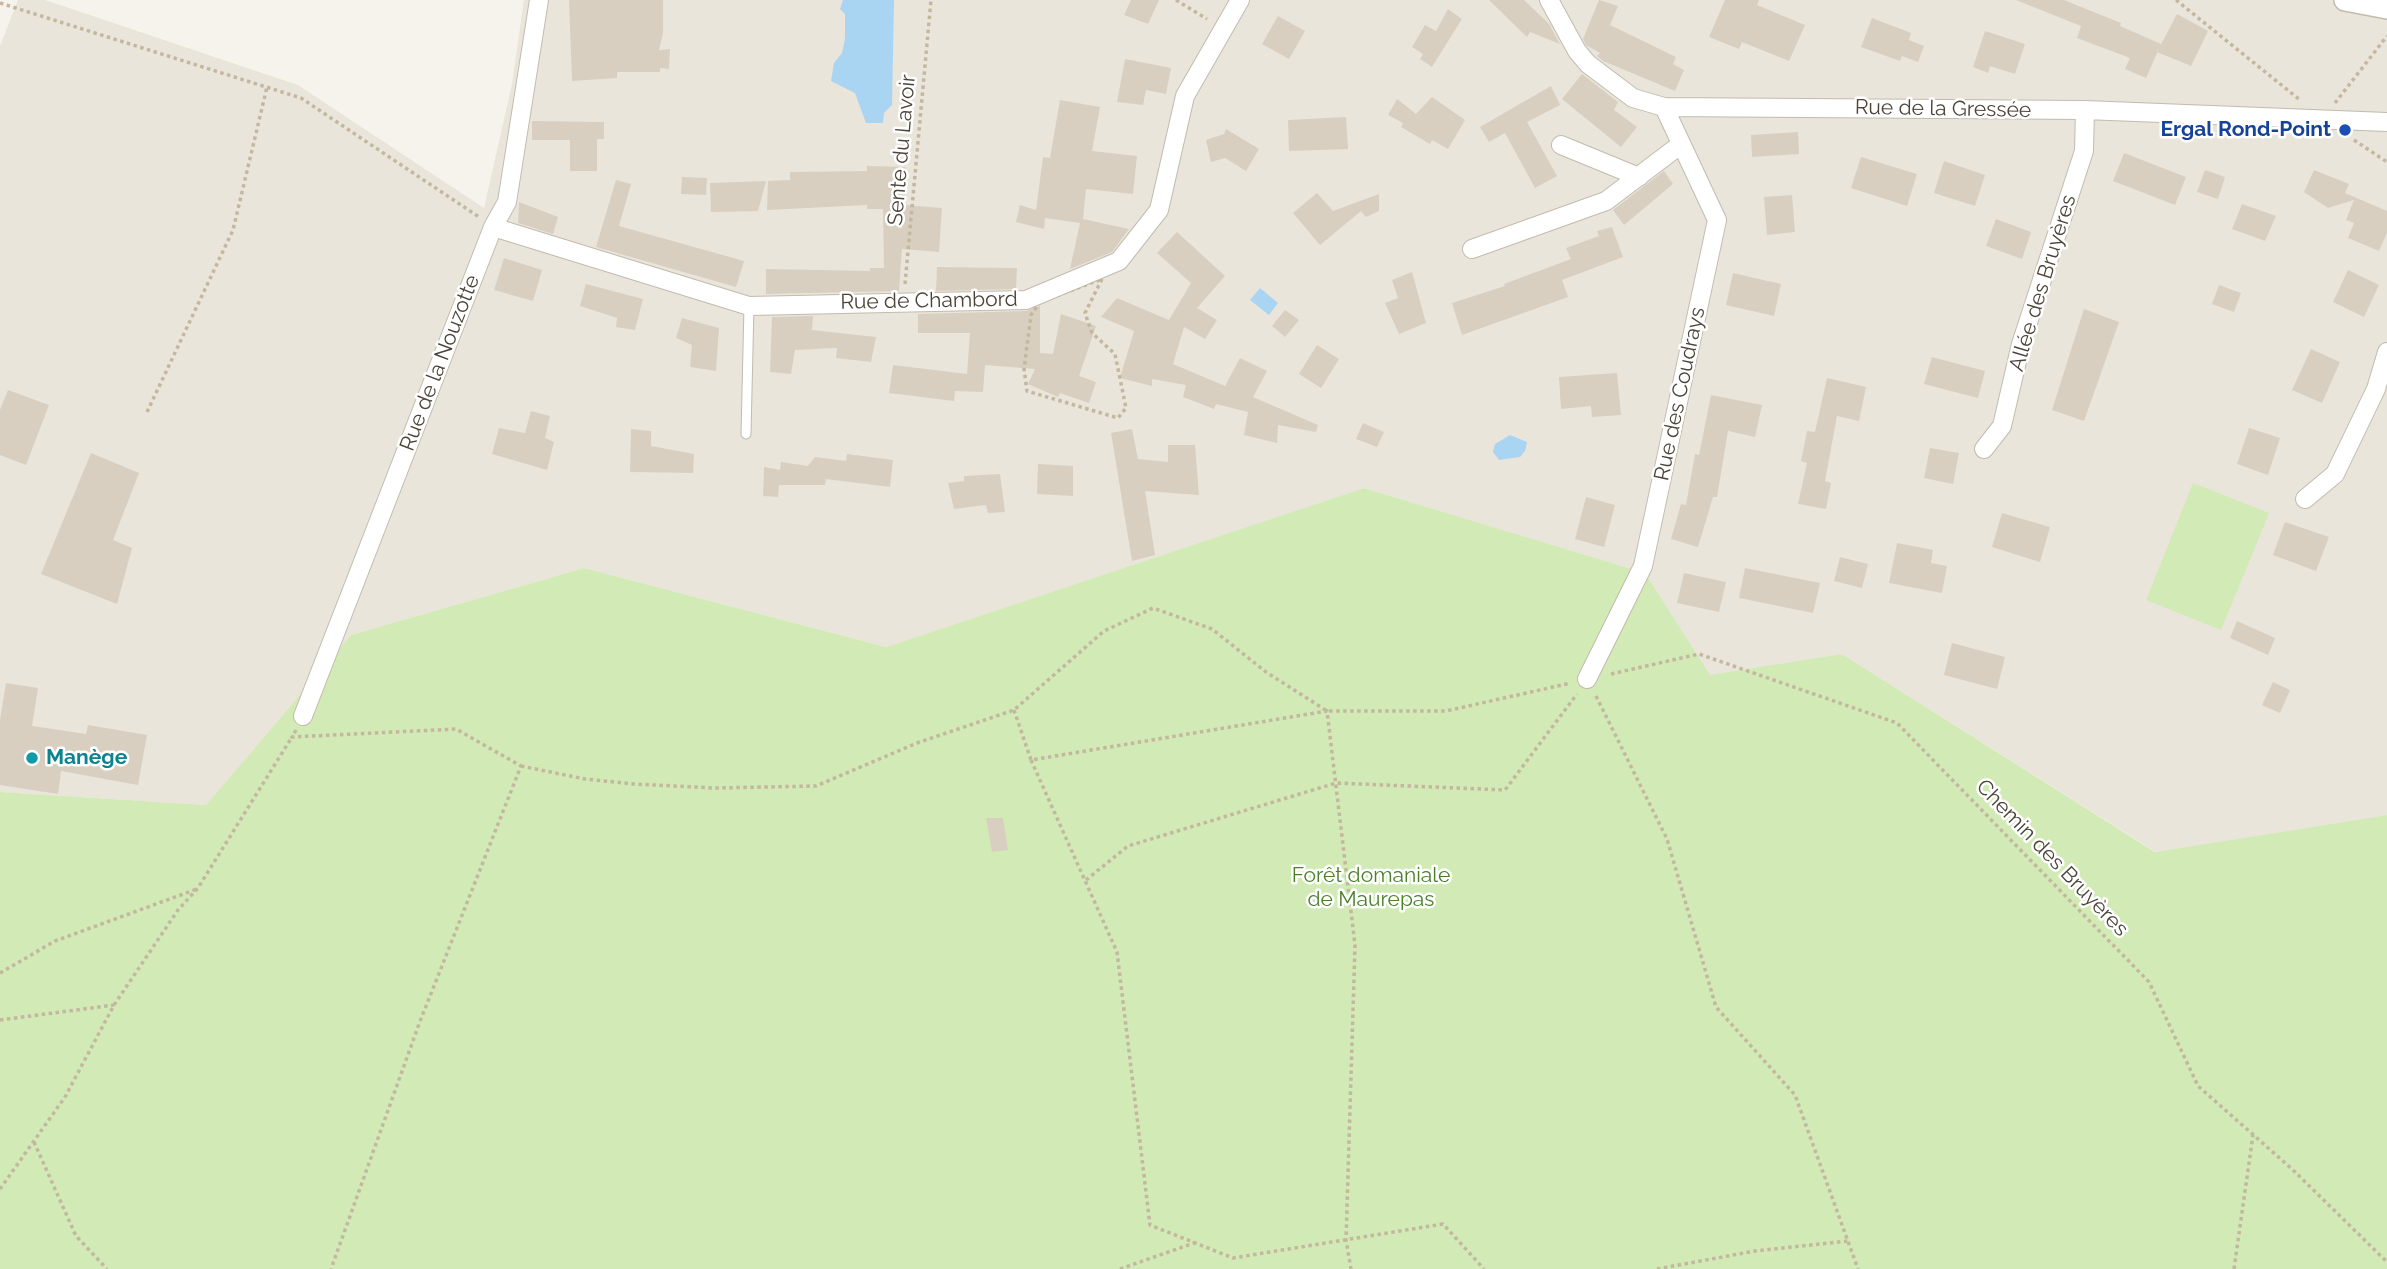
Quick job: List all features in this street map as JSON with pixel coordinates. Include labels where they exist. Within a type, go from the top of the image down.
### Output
[{"type":"street","name":"Rue de la Nouzotte","points":[[303,716],[493,227],[507,202],[540,0]]},
{"type":"street","name":"Rue de Chambord","points":[[493,227],[748,306],[1026,300],[1119,261],[1159,210],[1185,96],[1240,0]]},
{"type":"street","name":"Rue de la Gressée","points":[[1549,0],[1577,51],[1588,64],[1633,99],[1664,107],[2085,110],[2387,122]]},
{"type":"street","points":[[2345,0],[2387,8]]},
{"type":"street","name":"Rue des Coudrays","points":[[1587,679],[1643,566],[1717,220],[1664,107]]},
{"type":"street","name":"Allée des Bruyères","points":[[1984,449],[2003,426],[2021,344],[2084,151],[2085,110]]},
{"type":"street","points":[[1561,145],[1639,177]]},
{"type":"street","points":[[1472,249],[1606,201],[1680,145]]},
{"type":"street","points":[[2305,499],[2334,474],[2376,389],[2387,352]]},
{"type":"lane","points":[[746,434],[748,306]]},
{"type":"path","name":"Sente du Lavoir","points":[[904,302],[931,0]]},
{"type":"path","points":[[1176,0],[1224,29]]},
{"type":"path","points":[[2176,0],[2323,118],[2387,36]]},
{"type":"path","points":[[0,3],[301,98],[493,227]]},
{"type":"path","points":[[147,412],[233,230],[267,87]]},
{"type":"path","points":[[1102,279],[1085,313],[1092,333],[1115,354],[1126,408],[1118,418],[1027,391],[1024,369],[1031,315],[1040,302],[1102,279]]},
{"type":"path","points":[[292,737],[456,729],[521,766],[585,779],[714,788],[816,786],[917,743],[1014,710],[1104,631],[1153,608],[1212,629],[1266,672],[1327,711],[1355,945],[1346,1240],[1351,1269]]},
{"type":"path","name":"Chemin des Bruyères","points":[[1031,760],[1327,711],[1446,711],[1699,654],[1897,723],[2149,982],[2198,1086],[2387,1262]]},
{"type":"path","points":[[1086,880],[1128,846],[1336,783],[1506,790],[1587,679],[1667,839],[1716,1007],[1795,1095],[1858,1269]]},
{"type":"path","points":[[1014,710],[1031,760],[1116,952],[1150,1225],[1233,1258],[1443,1224],[1484,1269]]},
{"type":"path","points":[[0,1189],[65,1097],[114,1005],[178,910],[198,888],[303,716]]},
{"type":"path","points":[[331,1269],[423,1011],[521,766]]},
{"type":"path","points":[[0,973],[55,941],[198,888]]},
{"type":"path","points":[[0,1020],[114,1005]]},
{"type":"path","points":[[2234,1269],[2253,1135]]},
{"type":"path","points":[[34,1141],[76,1236],[107,1269]]},
{"type":"path","points":[[1657,1269],[1755,1251],[1848,1241]]},
{"type":"path","points":[[1120,1269],[1195,1242]]},
{"type":"shaded area","points":[[18,0],[45,0],[298,85],[484,208],[512,84],[524,0],[2387,0],[2387,815],[2156,852],[1842,654],[1710,676],[1645,573],[1364,488],[886,647],[584,568],[351,635],[206,805],[0,792],[0,46]]},
{"type":"green space","points":[[2193,483],[2269,513],[2221,630],[2146,600]]},
{"type":"green space","name":"Forêt domaniale de Maurepas","points":[[1364,488],[1645,573],[1710,675],[1842,654],[2155,852],[2387,815],[2387,1269],[0,1269],[0,792],[206,805],[351,635],[584,568],[886,647]]},
{"type":"water","points":[[843,0],[894,0],[892,105],[884,113],[883,123],[866,123],[855,93],[831,81],[834,63],[842,53],[845,39],[845,14],[840,9]]},
{"type":"water","points":[[1260,288],[1278,303],[1269,315],[1250,300]]},
{"type":"water","points":[[1510,435],[1527,442],[1525,451],[1520,457],[1499,460],[1493,452],[1495,444]]},
{"type":"building","points":[[569,0],[663,0],[663,33],[659,50],[670,49],[669,69],[660,68],[660,72],[617,72],[617,78],[572,81]]},
{"type":"building","points":[[1131,0],[1159,0],[1148,24],[1124,15]]},
{"type":"building","points":[[1489,0],[1524,0],[1549,24],[1560,44],[1530,32],[1527,37]]},
{"type":"building","points":[[1599,0],[1618,6],[1610,25],[1676,57],[1673,64],[1684,70],[1675,91],[1603,61],[1597,56],[1600,53],[1586,45],[1583,39]]},
{"type":"building","points":[[1725,0],[1759,0],[1757,5],[1805,25],[1789,61],[1742,42],[1739,49],[1709,37]]},
{"type":"building","points":[[2016,0],[2064,0],[2121,23],[2120,26],[2161,44],[2146,78],[2125,69],[2130,58],[2077,38],[2081,26]]},
{"type":"building","points":[[1448,9],[1462,19],[1432,67],[1420,59],[1423,54],[1412,47],[1425,25],[1436,31]]},
{"type":"building","points":[[2177,14],[2208,31],[2191,66],[2157,52]]},
{"type":"building","points":[[1278,16],[1305,31],[1289,59],[1262,44]]},
{"type":"building","points":[[1872,18],[1911,33],[1909,40],[1924,46],[1918,62],[1902,56],[1900,61],[1861,47]]},
{"type":"building","points":[[1985,31],[2025,44],[2015,74],[1990,66],[1988,73],[1973,67]]},
{"type":"building","points":[[1125,59],[1171,68],[1166,94],[1146,90],[1143,105],[1117,102]]},
{"type":"building","points":[[1582,74],[1618,102],[1614,110],[1637,127],[1621,147],[1562,99]]},
{"type":"building","points":[[1551,86],[1560,105],[1527,122],[1557,176],[1535,188],[1505,133],[1489,142],[1480,127]]},
{"type":"building","points":[[1432,97],[1465,120],[1448,149],[1432,140],[1430,144],[1401,127],[1403,123],[1388,115],[1397,99],[1416,114]]},
{"type":"building","points":[[1060,100],[1100,107],[1092,151],[1137,156],[1133,194],[1086,189],[1083,219],[1129,229],[1112,252],[1070,269],[1080,223],[1045,218],[1044,229],[1016,222],[1020,205],[1036,210],[1043,157],[1050,158]]},
{"type":"building","points":[[1346,117],[1348,149],[1289,151],[1288,120]]},
{"type":"building","points":[[532,121],[604,122],[604,139],[597,139],[597,171],[570,171],[570,140],[532,140]]},
{"type":"building","points":[[1226,129],[1259,149],[1246,171],[1225,158],[1211,162],[1206,140],[1224,134]]},
{"type":"building","points":[[1798,132],[1799,154],[1752,157],[1751,135]]},
{"type":"building","points":[[2124,153],[2186,177],[2175,205],[2113,181]]},
{"type":"building","points":[[1861,157],[1917,174],[1907,206],[1851,188]]},
{"type":"building","points":[[1944,161],[1985,175],[1975,206],[1934,193]]},
{"type":"building","points":[[867,166],[906,167],[905,205],[942,208],[939,252],[902,249],[899,291],[766,294],[766,269],[870,271],[870,268],[884,268],[883,209],[867,209],[867,205],[767,210],[768,181],[790,180],[790,172],[867,171]]},
{"type":"building","points":[[2205,170],[2225,177],[2218,199],[2197,192]]},
{"type":"building","points":[[2314,170],[2349,184],[2345,193],[2387,211],[2387,233],[2379,251],[2348,238],[2354,223],[2346,220],[2354,200],[2328,208],[2304,192]]},
{"type":"building","points":[[1664,171],[1673,184],[1624,225],[1613,210]]},
{"type":"building","points":[[682,177],[707,178],[706,195],[681,194]]},
{"type":"building","points":[[616,180],[631,184],[619,226],[744,261],[736,287],[596,247]]},
{"type":"building","points":[[766,181],[758,211],[711,212],[710,183]]},
{"type":"building","points":[[1317,193],[1333,211],[1379,194],[1379,211],[1366,217],[1361,211],[1320,245],[1293,213]]},
{"type":"building","points":[[1792,195],[1795,232],[1767,235],[1764,197]]},
{"type":"building","points":[[519,202],[558,217],[553,234],[518,223]]},
{"type":"building","points":[[2242,204],[2276,216],[2265,241],[2232,229]]},
{"type":"building","points":[[1996,219],[2031,232],[2022,259],[1986,246]]},
{"type":"building","points":[[1612,227],[1623,257],[1562,280],[1568,297],[1462,335],[1452,303],[1505,286],[1504,284],[1571,259],[1566,248],[1599,236],[1597,231]]},
{"type":"building","points":[[1177,232],[1225,276],[1197,308],[1217,320],[1205,339],[1184,327],[1173,364],[1225,386],[1240,358],[1267,371],[1253,397],[1318,425],[1316,432],[1278,425],[1277,443],[1244,435],[1248,412],[1216,404],[1214,409],[1183,397],[1186,385],[1152,379],[1152,386],[1120,378],[1134,331],[1101,317],[1117,298],[1169,320],[1191,283],[1157,253]]},
{"type":"building","points":[[504,258],[542,270],[533,301],[494,290]]},
{"type":"building","points":[[937,267],[1017,268],[1016,289],[936,291]]},
{"type":"building","points":[[2348,270],[2379,285],[2364,317],[2333,302]]},
{"type":"building","points":[[1412,272],[1426,323],[1399,334],[1385,303],[1398,298],[1392,280]]},
{"type":"building","points":[[1733,273],[1781,284],[1774,316],[1726,305]]},
{"type":"building","points":[[586,284],[643,299],[635,330],[616,327],[617,318],[580,306]]},
{"type":"building","points":[[2219,285],[2241,293],[2234,312],[2212,304]]},
{"type":"building","points":[[1040,306],[1040,353],[1053,354],[1061,314],[1096,326],[1079,376],[1096,382],[1089,403],[1060,393],[1058,397],[1028,384],[1035,369],[985,365],[983,392],[955,391],[954,401],[889,393],[893,365],[967,374],[970,333],[918,333],[918,314],[1026,311]]},
{"type":"building","points":[[2084,309],[2119,322],[2084,421],[2052,410]]},
{"type":"building","points":[[1285,310],[1299,320],[1285,337],[1272,326]]},
{"type":"building","points":[[813,316],[812,330],[876,337],[871,362],[836,358],[837,348],[795,350],[791,374],[770,372],[772,317]]},
{"type":"building","points":[[682,318],[719,328],[716,371],[690,367],[692,345],[676,338]]},
{"type":"building","points":[[1317,345],[1339,359],[1321,388],[1299,374]]},
{"type":"building","points":[[2311,349],[2340,362],[2322,403],[2292,390]]},
{"type":"building","points":[[1932,357],[1985,371],[1978,398],[1924,384]]},
{"type":"building","points":[[1617,373],[1621,415],[1592,417],[1591,406],[1561,409],[1559,377]]},
{"type":"building","points":[[1827,378],[1866,387],[1859,421],[1837,416],[1825,481],[1831,483],[1826,509],[1798,504],[1807,463],[1801,461],[1807,431],[1815,432]]},
{"type":"building","points":[[8,390],[49,405],[26,465],[0,455],[0,410]]},
{"type":"building","points":[[1711,395],[1762,405],[1755,437],[1728,431],[1717,497],[1713,497],[1698,547],[1671,539],[1681,504],[1686,505],[1695,454],[1699,455]]},
{"type":"building","points":[[531,411],[550,416],[545,438],[554,442],[547,470],[492,454],[499,428],[525,433]]},
{"type":"building","points":[[1363,423],[1384,432],[1377,447],[1356,439]]},
{"type":"building","points":[[2249,428],[2280,438],[2268,475],[2237,464]]},
{"type":"building","points":[[631,429],[651,431],[651,446],[694,454],[693,473],[630,472]]},
{"type":"building","points":[[1132,429],[1138,459],[1168,462],[1168,445],[1195,445],[1199,495],[1145,491],[1155,555],[1132,561],[1111,433]]},
{"type":"building","points":[[1930,448],[1959,453],[1953,484],[1924,478]]},
{"type":"building","points":[[91,453],[139,473],[113,540],[132,548],[117,604],[41,574]]},
{"type":"building","points":[[847,454],[893,460],[890,487],[826,479],[825,485],[779,485],[778,497],[763,496],[764,467],[780,470],[781,462],[808,466],[815,457],[846,461]]},
{"type":"building","points":[[1038,464],[1073,466],[1073,496],[1037,494]]},
{"type":"building","points":[[1000,474],[1005,512],[988,513],[986,505],[954,509],[948,483],[964,481],[964,476]]},
{"type":"building","points":[[1586,497],[1615,505],[1604,547],[1575,539]]},
{"type":"building","points":[[2002,513],[2050,527],[2040,562],[1992,547]]},
{"type":"building","points":[[2285,522],[2329,537],[2316,571],[2273,555]]},
{"type":"building","points":[[1897,543],[1933,550],[1931,563],[1947,566],[1942,593],[1889,583]]},
{"type":"building","points":[[1840,557],[1868,564],[1862,588],[1834,581]]},
{"type":"building","points":[[1745,568],[1820,583],[1813,613],[1739,598]]},
{"type":"building","points":[[1684,573],[1726,582],[1719,612],[1677,603]]},
{"type":"building","points":[[2237,621],[2275,638],[2268,655],[2230,638]]},
{"type":"building","points":[[1952,643],[2005,657],[1997,689],[1944,675]]},
{"type":"building","points":[[2273,682],[2290,690],[2280,713],[2262,705]]},
{"type":"building","points":[[6,683],[38,688],[32,726],[86,734],[88,725],[147,735],[138,785],[61,771],[58,794],[0,785],[0,720]]},
{"type":"building","points":[[986,818],[1003,818],[1008,850],[992,852]]},
{"type":"place","name":"Ergal Rond-Point","points":[[2345,130]]},
{"type":"place","name":"Manège","points":[[32,758]]}]
